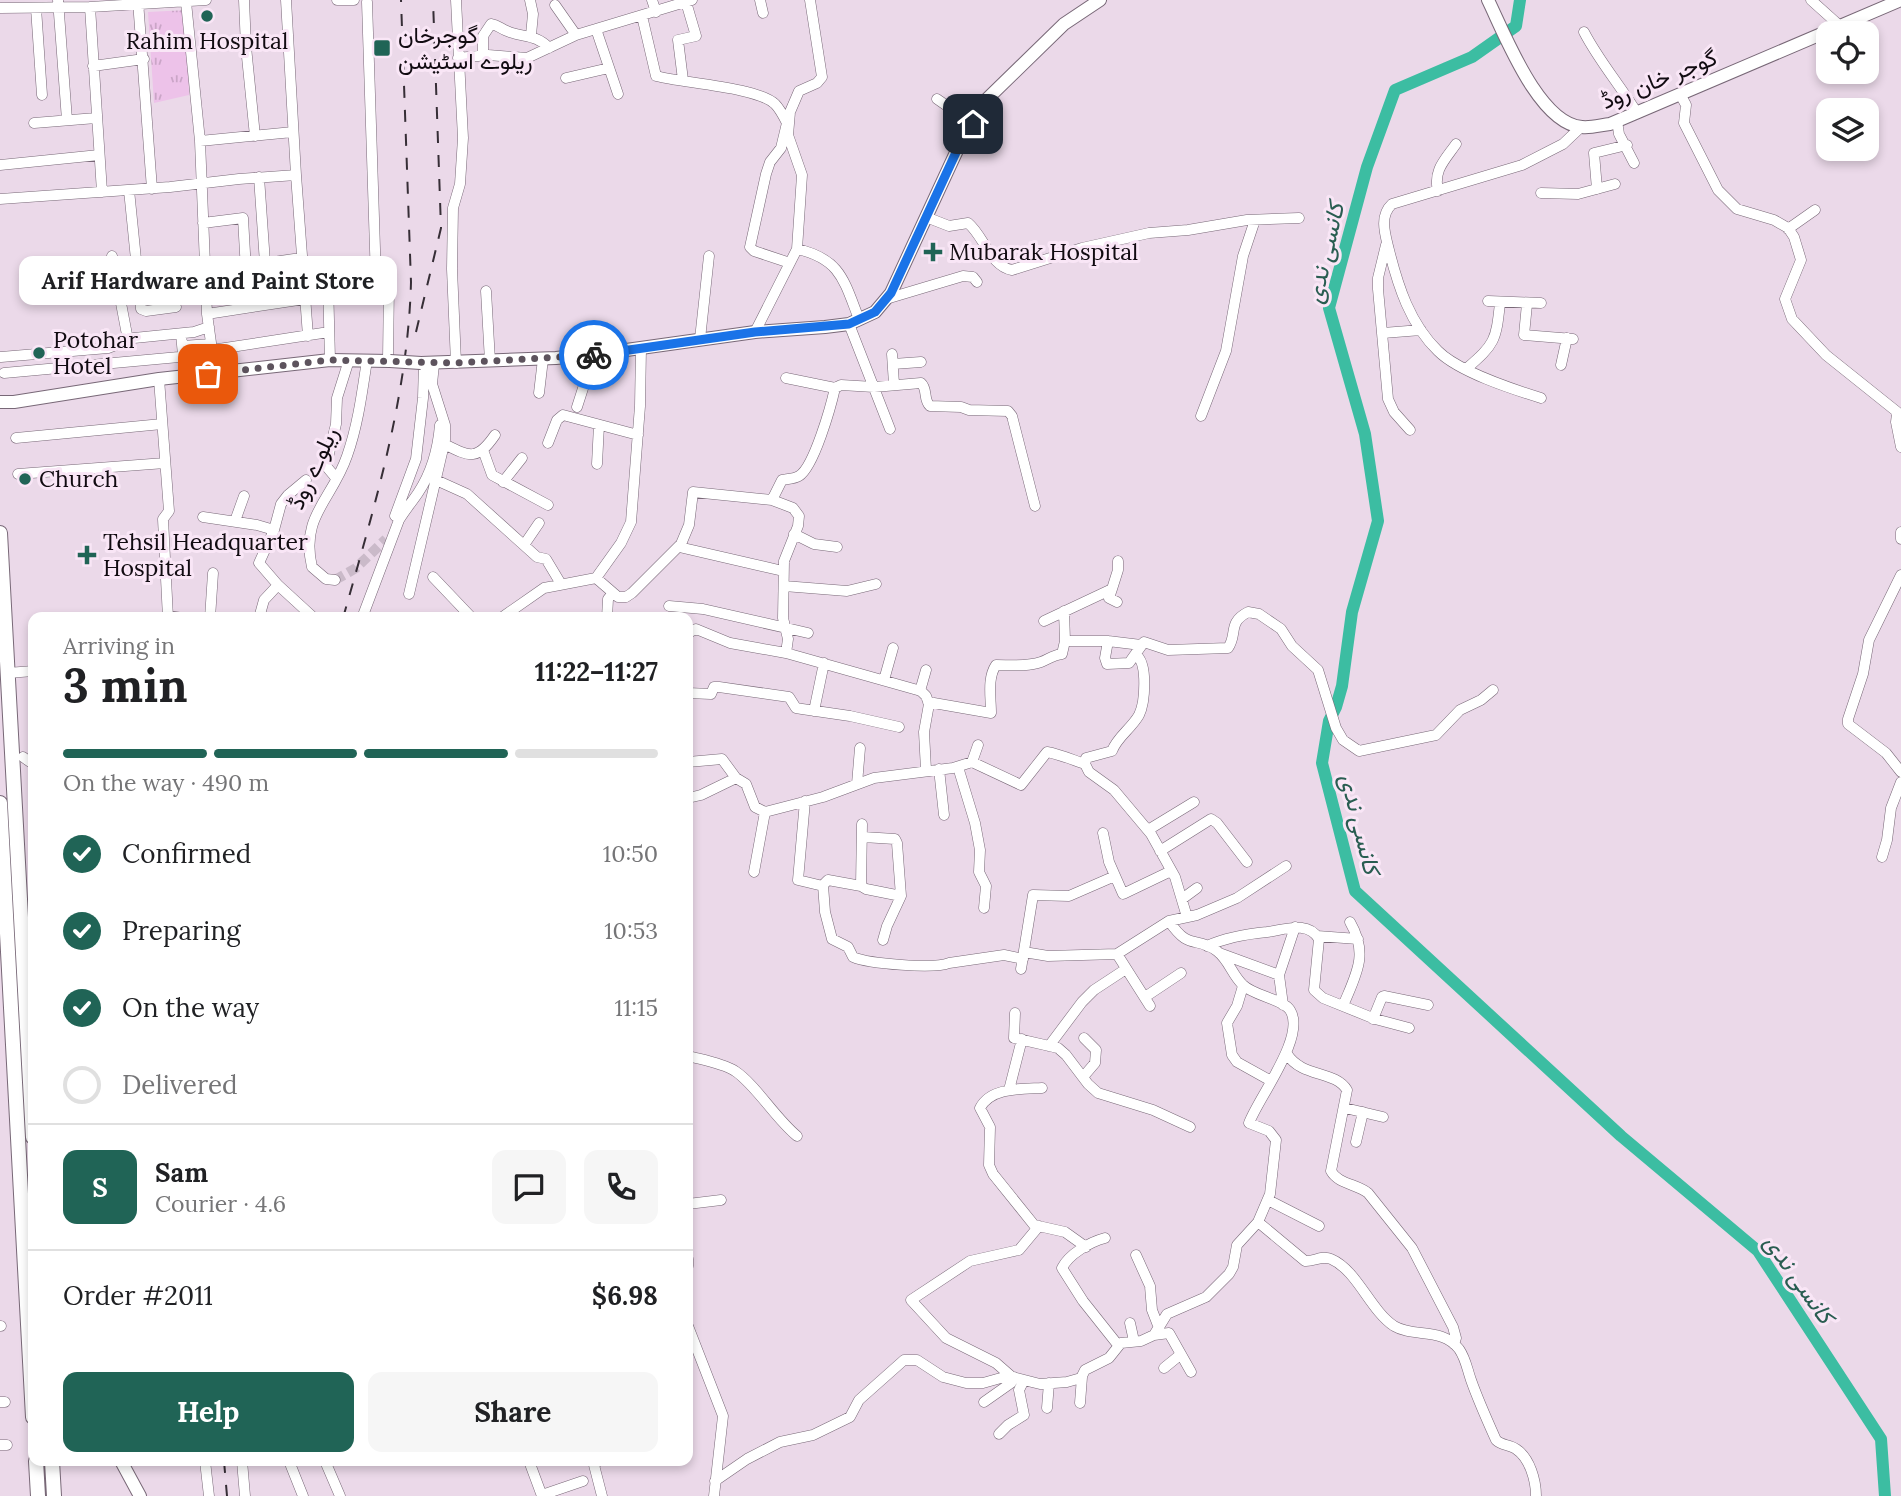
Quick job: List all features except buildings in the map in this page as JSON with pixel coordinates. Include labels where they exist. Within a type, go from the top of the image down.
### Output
[{"type":"highway","points":[[0,533],[8,673],[28,1281]]},
{"type":"highway","points":[[0,803],[28,1089]]},
{"type":"highway","points":[[36,1466],[38,1496]]},
{"type":"highway","points":[[52,1466],[54,1496]]},
{"type":"main road","points":[[0,402],[159,379],[330,360],[456,363],[543,359],[594,355],[854,321],[875,312],[889,296],[959,146],[986,100],[1064,24],[1100,0]]},
{"type":"main road","name":"گوجر خان روڈ","points":[[1488,0],[1544,104],[1561,119],[1581,127],[1610,124],[1816,36]]},
{"type":"main road","name":"گوجر خان روڈ","points":[[1852,21],[1901,0]]},
{"type":"main road","points":[[124,1466],[139,1496]]},
{"type":"street","points":[[0,8],[36,8],[58,4],[90,7],[206,0]]},
{"type":"street","points":[[244,0],[254,136]]},
{"type":"street","points":[[285,0],[308,336]]},
{"type":"street","points":[[337,0],[354,0]]},
{"type":"street","points":[[456,0],[463,138],[460,184],[453,208],[452,269],[456,363]]},
{"type":"street","points":[[530,0],[533,14],[531,35]]},
{"type":"street","points":[[652,0],[656,12]]},
{"type":"street","points":[[760,0],[763,13]]},
{"type":"street","points":[[790,263],[754,251],[750,247],[766,174],[770,162],[781,148],[796,95],[822,78],[810,0]]},
{"type":"street","points":[[1811,0],[1834,21]]},
{"type":"street","points":[[366,1],[376,280]]},
{"type":"street","points":[[458,58],[483,55],[527,58],[576,36],[689,1],[696,36],[678,40],[683,80]]},
{"type":"street","points":[[138,2],[152,189]]},
{"type":"street","points":[[186,2],[204,183],[207,314],[212,350],[329,332]]},
{"type":"street","points":[[58,4],[67,120]]},
{"type":"street","points":[[555,5],[576,36]]},
{"type":"street","points":[[90,7],[102,192]]},
{"type":"street","points":[[36,8],[42,95]]},
{"type":"street","points":[[642,16],[653,74],[760,96],[775,104],[788,123],[793,153],[802,175],[797,249],[755,332]]},
{"type":"street","points":[[483,55],[483,36],[491,24],[509,32],[531,35],[549,48]]},
{"type":"street","points":[[596,29],[618,94]]},
{"type":"street","points":[[1584,32],[1600,61],[1619,84],[1637,113]]},
{"type":"street","points":[[93,66],[144,59]]},
{"type":"street","points":[[566,78],[609,68]]},
{"type":"street","points":[[1681,94],[1686,105],[1684,123],[1718,190],[1737,209],[1774,220],[1788,229],[1794,237],[1801,256],[1798,270],[1784,299],[1792,318],[1826,355],[1899,414],[1896,422],[1901,447]]},
{"type":"street","points":[[937,99],[973,124]]},
{"type":"street","points":[[34,123],[96,118]]},
{"type":"street","points":[[1617,121],[1619,134],[1634,163]]},
{"type":"street","points":[[1541,398],[1516,391],[1466,369],[1439,352],[1421,330],[1405,300],[1387,241],[1386,210],[1392,204],[1522,165],[1563,144],[1581,127]]},
{"type":"street","points":[[200,141],[293,132]]},
{"type":"street","points":[[1438,191],[1438,170],[1456,145]]},
{"type":"street","points":[[1597,189],[1594,153],[1627,145]]},
{"type":"street","points":[[0,165],[99,155]]},
{"type":"street","points":[[0,199],[129,191],[296,175]]},
{"type":"street","points":[[260,177],[265,263]]},
{"type":"street","points":[[1541,193],[1578,194],[1615,184]]},
{"type":"street","points":[[129,191],[141,309],[146,311],[176,307]]},
{"type":"street","points":[[1788,229],[1815,210]]},
{"type":"street","points":[[203,223],[261,217]]},
{"type":"street","points":[[926,217],[949,226],[968,223],[996,261],[1003,268],[1012,270],[1082,248],[1149,233],[1255,220],[1299,218]]},
{"type":"street","points":[[243,218],[248,306]]},
{"type":"street","points":[[1201,416],[1226,351],[1241,265],[1255,220]]},
{"type":"street","points":[[1387,241],[1378,278],[1388,399],[1394,412],[1410,430]]},
{"type":"street","points":[[797,249],[816,253],[831,262],[848,290],[854,321],[890,429]]},
{"type":"street","points":[[112,256],[128,341]]},
{"type":"street","points":[[700,340],[709,256]]},
{"type":"street","points":[[245,266],[301,258]]},
{"type":"street","points":[[889,296],[963,276],[973,277],[978,282]]},
{"type":"street","points":[[330,360],[328,282],[359,277],[389,283],[389,361]]},
{"type":"street","points":[[485,290],[490,361]]},
{"type":"street","points":[[207,314],[305,299]]},
{"type":"street","points":[[1488,302],[1541,303]]},
{"type":"street","points":[[1466,369],[1493,343],[1500,303]]},
{"type":"street","points":[[1527,304],[1524,335],[1570,339],[1561,365]]},
{"type":"street","points":[[1,357],[108,348],[128,341],[181,334],[209,327]]},
{"type":"street","points":[[1382,333],[1421,330]]},
{"type":"street","points":[[4,373],[179,357],[183,355],[181,334]]},
{"type":"street","points":[[183,346],[210,344]]},
{"type":"street","points":[[509,612],[544,587],[596,578],[621,543],[631,522],[641,348]]},
{"type":"street","points":[[578,407],[594,355]]},
{"type":"street","points":[[336,478],[326,466],[336,424],[337,398],[349,359]]},
{"type":"street","points":[[539,393],[543,359]]},
{"type":"street","points":[[894,384],[892,359],[921,362]]},
{"type":"street","name":"ریلوے روڈ","points":[[335,580],[326,579],[312,567],[308,544],[310,527],[346,459],[359,416],[367,360]]},
{"type":"street","points":[[409,594],[444,444],[445,425],[426,363]]},
{"type":"street","points":[[386,540],[416,459],[426,363]]},
{"type":"street","points":[[786,378],[835,388],[841,385],[874,387],[921,383],[925,387],[926,401],[930,406],[1008,411],[1012,416],[1035,506]]},
{"type":"street","points":[[159,379],[169,510],[163,519],[168,612]]},
{"type":"street","points":[[772,500],[784,479],[795,478],[804,471],[826,425],[835,388]]},
{"type":"street","points":[[364,612],[404,509],[418,493],[432,467],[441,410]]},
{"type":"street","points":[[548,443],[561,416],[638,435]]},
{"type":"street","points":[[16,438],[162,424]]},
{"type":"street","points":[[597,464],[599,425]]},
{"type":"street","points":[[444,444],[466,454],[475,454],[483,450],[495,435]]},
{"type":"street","points":[[483,450],[491,474],[548,505]]},
{"type":"street","points":[[503,482],[522,458]]},
{"type":"street","points":[[18,474],[165,463]]},
{"type":"street","points":[[306,480],[281,504],[274,530],[259,563],[278,586],[307,612]]},
{"type":"street","points":[[436,480],[467,494],[537,557],[546,559],[561,584]]},
{"type":"street","points":[[596,578],[612,594],[622,598],[629,595],[679,547],[689,525],[694,492],[772,500],[798,512],[799,521],[783,571],[783,618],[788,639],[786,653]]},
{"type":"street","points":[[235,521],[244,496]]},
{"type":"street","points":[[203,517],[274,530]]},
{"type":"street","points":[[524,545],[539,523]]},
{"type":"street","points":[[1901,532],[1901,539]]},
{"type":"street","points":[[794,534],[814,544],[837,547]]},
{"type":"street","points":[[679,547],[783,571]]},
{"type":"street","points":[[1117,603],[1109,598],[1118,570],[1118,561]]},
{"type":"street","points":[[210,612],[213,573]]},
{"type":"street","points":[[1901,575],[1869,640],[1863,674],[1848,719],[1848,724],[1886,753],[1901,772]]},
{"type":"street","points":[[433,577],[466,612]]},
{"type":"street","points":[[784,586],[847,591],[876,584]]},
{"type":"street","points":[[261,612],[264,600],[278,586]]},
{"type":"street","points":[[1044,621],[1112,589]]},
{"type":"street","points":[[607,612],[608,599],[612,594]]},
{"type":"street","points":[[669,606],[703,609],[808,633]]},
{"type":"street","points":[[928,702],[991,713],[990,689],[994,666],[1041,662],[1062,654],[1065,641],[1064,611]]},
{"type":"street","points":[[1108,641],[1105,658],[1107,664],[1127,664],[1147,642],[1166,650],[1228,648],[1231,644],[1232,629],[1239,618],[1248,612],[1259,614],[1281,629],[1292,646],[1318,670],[1336,728],[1343,740],[1359,751],[1436,735],[1460,710],[1481,700],[1493,690]]},
{"type":"street","points":[[693,630],[696,629],[730,643],[786,653],[920,691],[928,702],[924,732],[926,770]]},
{"type":"street","points":[[1065,641],[1108,641],[1138,650]]},
{"type":"street","points":[[884,680],[893,648]]},
{"type":"street","points":[[1138,650],[1144,670],[1141,709],[1112,751],[1086,758],[1085,764],[1089,772],[1114,790],[1148,830],[1171,871],[1187,916]]},
{"type":"street","points":[[814,711],[824,663]]},
{"type":"street","points":[[920,691],[926,670]]},
{"type":"street","points":[[8,673],[28,671]]},
{"type":"street","points":[[693,693],[709,695],[713,693],[714,687],[719,687],[778,694],[791,698],[796,708],[899,727]]},
{"type":"street","points":[[972,762],[978,745]]},
{"type":"street","points":[[857,784],[860,748]]},
{"type":"street","points":[[693,762],[722,759],[736,778],[746,784],[755,807],[765,812],[874,778],[957,767],[972,762],[1021,786],[1047,752],[1085,764]]},
{"type":"street","points":[[23,757],[28,760]]},
{"type":"street","points":[[957,767],[975,823],[980,850],[979,872],[986,886],[984,908]]},
{"type":"street","points":[[939,769],[944,815]]},
{"type":"street","points":[[693,797],[736,778]]},
{"type":"street","points":[[1882,857],[1891,808],[1901,782]]},
{"type":"street","points":[[805,801],[798,880],[823,886]]},
{"type":"street","points":[[1148,830],[1194,802]]},
{"type":"street","points":[[754,872],[765,812]]},
{"type":"street","points":[[1160,851],[1211,819],[1247,862]]},
{"type":"street","points":[[861,886],[862,824]]},
{"type":"street","points":[[1102,833],[1109,862],[1123,894],[1171,871]]},
{"type":"street","points":[[863,837],[896,841],[901,896],[883,940]]},
{"type":"street","points":[[901,896],[828,880],[823,886],[825,912],[832,939],[845,945],[855,958],[891,965],[942,967],[949,963],[1001,956],[1023,960],[1048,956],[1116,954],[1169,921],[1198,915],[1237,898],[1286,866]]},
{"type":"street","points":[[1023,960],[1033,895],[1069,896],[1115,876]]},
{"type":"street","points":[[1182,899],[1197,888]]},
{"type":"street","points":[[1169,921],[1184,939],[1279,975]]},
{"type":"street","points":[[1343,1006],[1361,958],[1358,939],[1350,922]]},
{"type":"street","points":[[1207,946],[1248,932],[1295,927],[1312,931],[1319,943],[1314,990],[1323,998],[1373,1019],[1409,1028]]},
{"type":"street","points":[[1283,1005],[1279,975],[1295,927]]},
{"type":"street","points":[[1317,936],[1358,939]]},
{"type":"street","points":[[1080,1403],[1085,1370],[1109,1358],[1118,1345],[1141,1341],[1156,1331],[1167,1314],[1206,1297],[1229,1274],[1237,1245],[1258,1222],[1268,1200],[1274,1174],[1276,1140],[1269,1131],[1249,1123],[1287,1054],[1292,1017],[1290,1010],[1283,1005],[1259,996],[1243,986],[1219,952]]},
{"type":"street","points":[[1116,954],[1147,1001],[1181,974]]},
{"type":"street","points":[[1049,1046],[1094,990],[1126,969]]},
{"type":"street","points":[[1243,986],[1237,1006],[1227,1023],[1232,1055],[1237,1062],[1270,1081]]},
{"type":"street","points":[[1373,1019],[1384,996],[1428,1004]]},
{"type":"street","points":[[1016,1013],[1014,1038],[1058,1048],[1098,1093],[1153,1110],[1190,1127]]},
{"type":"street","points":[[1083,1077],[1094,1063],[1096,1050],[1084,1038]]},
{"type":"street","points":[[1009,1090],[1022,1039]]},
{"type":"street","points":[[1287,1054],[1302,1069],[1344,1084],[1348,1093],[1331,1171],[1339,1180],[1362,1188],[1368,1193],[1412,1248],[1453,1327],[1456,1338],[1454,1344]]},
{"type":"street","points":[[693,1057],[725,1066],[738,1073],[797,1136]]},
{"type":"street","points":[[1042,1088],[1009,1090],[989,1097],[980,1108],[990,1131],[989,1165],[993,1174],[1034,1225],[1065,1232],[1086,1247]]},
{"type":"street","points":[[1345,1108],[1383,1117]]},
{"type":"street","points":[[1356,1142],[1363,1112]]},
{"type":"street","points":[[693,1203],[722,1200]]},
{"type":"street","points":[[1268,1200],[1319,1226]]},
{"type":"street","points":[[1258,1222],[1304,1261],[1324,1258],[1333,1260],[1379,1312],[1396,1327],[1433,1334],[1454,1344],[1465,1360],[1496,1440],[1501,1445],[1516,1449],[1524,1457],[1535,1480],[1536,1496]]},
{"type":"street","points":[[999,1434],[1024,1415],[1017,1378],[996,1363],[946,1338],[911,1300],[973,1259],[1019,1250],[1039,1226]]},
{"type":"street","points":[[1105,1238],[1086,1247],[1066,1261],[1062,1268],[1083,1301],[1118,1345]]},
{"type":"street","points":[[1136,1255],[1150,1286],[1150,1303],[1156,1331]]},
{"type":"street","points":[[1130,1323],[1134,1341]]},
{"type":"street","points":[[1156,1331],[1169,1333],[1191,1372]]},
{"type":"street","points":[[693,1339],[723,1416],[714,1496]]},
{"type":"street","points":[[1164,1368],[1180,1355]]},
{"type":"street","points":[[715,1481],[747,1459],[780,1442],[813,1435],[850,1417],[859,1400],[904,1360],[917,1360],[934,1373],[966,1383],[983,1383],[1004,1377],[1040,1384],[1067,1382],[1082,1377]]},
{"type":"street","points":[[985,1402],[1017,1378]]},
{"type":"street","points":[[1047,1408],[1049,1383]]},
{"type":"street","points":[[206,1466],[209,1496]]},
{"type":"street","points":[[242,1466],[245,1496]]},
{"type":"street","points":[[291,1466],[303,1496]]},
{"type":"street","points":[[327,1466],[340,1496]]},
{"type":"street","points":[[531,1466],[542,1495],[583,1481]]},
{"type":"street","points":[[594,1466],[602,1496]]},
{"type":"green space","points":[[187,10],[189,95],[154,103],[148,12]]},
{"type":"waterway","name":"کانسی ندی","points":[[1520,0],[1516,26],[1472,57],[1395,90],[1367,167],[1329,308],[1365,434],[1378,521],[1352,612],[1342,686],[1329,721],[1322,763],[1355,891],[1621,1136],[1758,1251],[1881,1439],[1885,1496]]},
{"type":"tunnel","points":[[335,580],[356,568],[386,539]]},
{"type":"railway","points":[[345,612],[388,452],[408,325],[411,282],[401,0]]},
{"type":"railway","points":[[416,332],[441,228],[433,0]]},
{"type":"railway","points":[[224,1466],[227,1496]]},
{"type":"way so far","points":[[208,374],[330,360],[388,360],[424,364],[594,355]]},
{"type":"place","name":"Rahim Hospital","points":[[207,16]]},
{"type":"place","name":"گوجرخان ریلوے اسٹیشن","points":[[382,48]]},
{"type":"place","name":"Mubarak Hospital","points":[[933,252]]},
{"type":"place","name":"Potohar Hotel","points":[[39,353]]},
{"type":"place","name":"Arif Hardware and Paint Store","points":[[208,374]]},
{"type":"place","name":"Church","points":[[25,479]]},
{"type":"place","name":"Tehsil Headquarter Hospital","points":[[87,555]]},
{"type":"route","points":[[594,355],[755,332],[849,324],[875,312],[891,293],[959,146],[973,124]]}]
